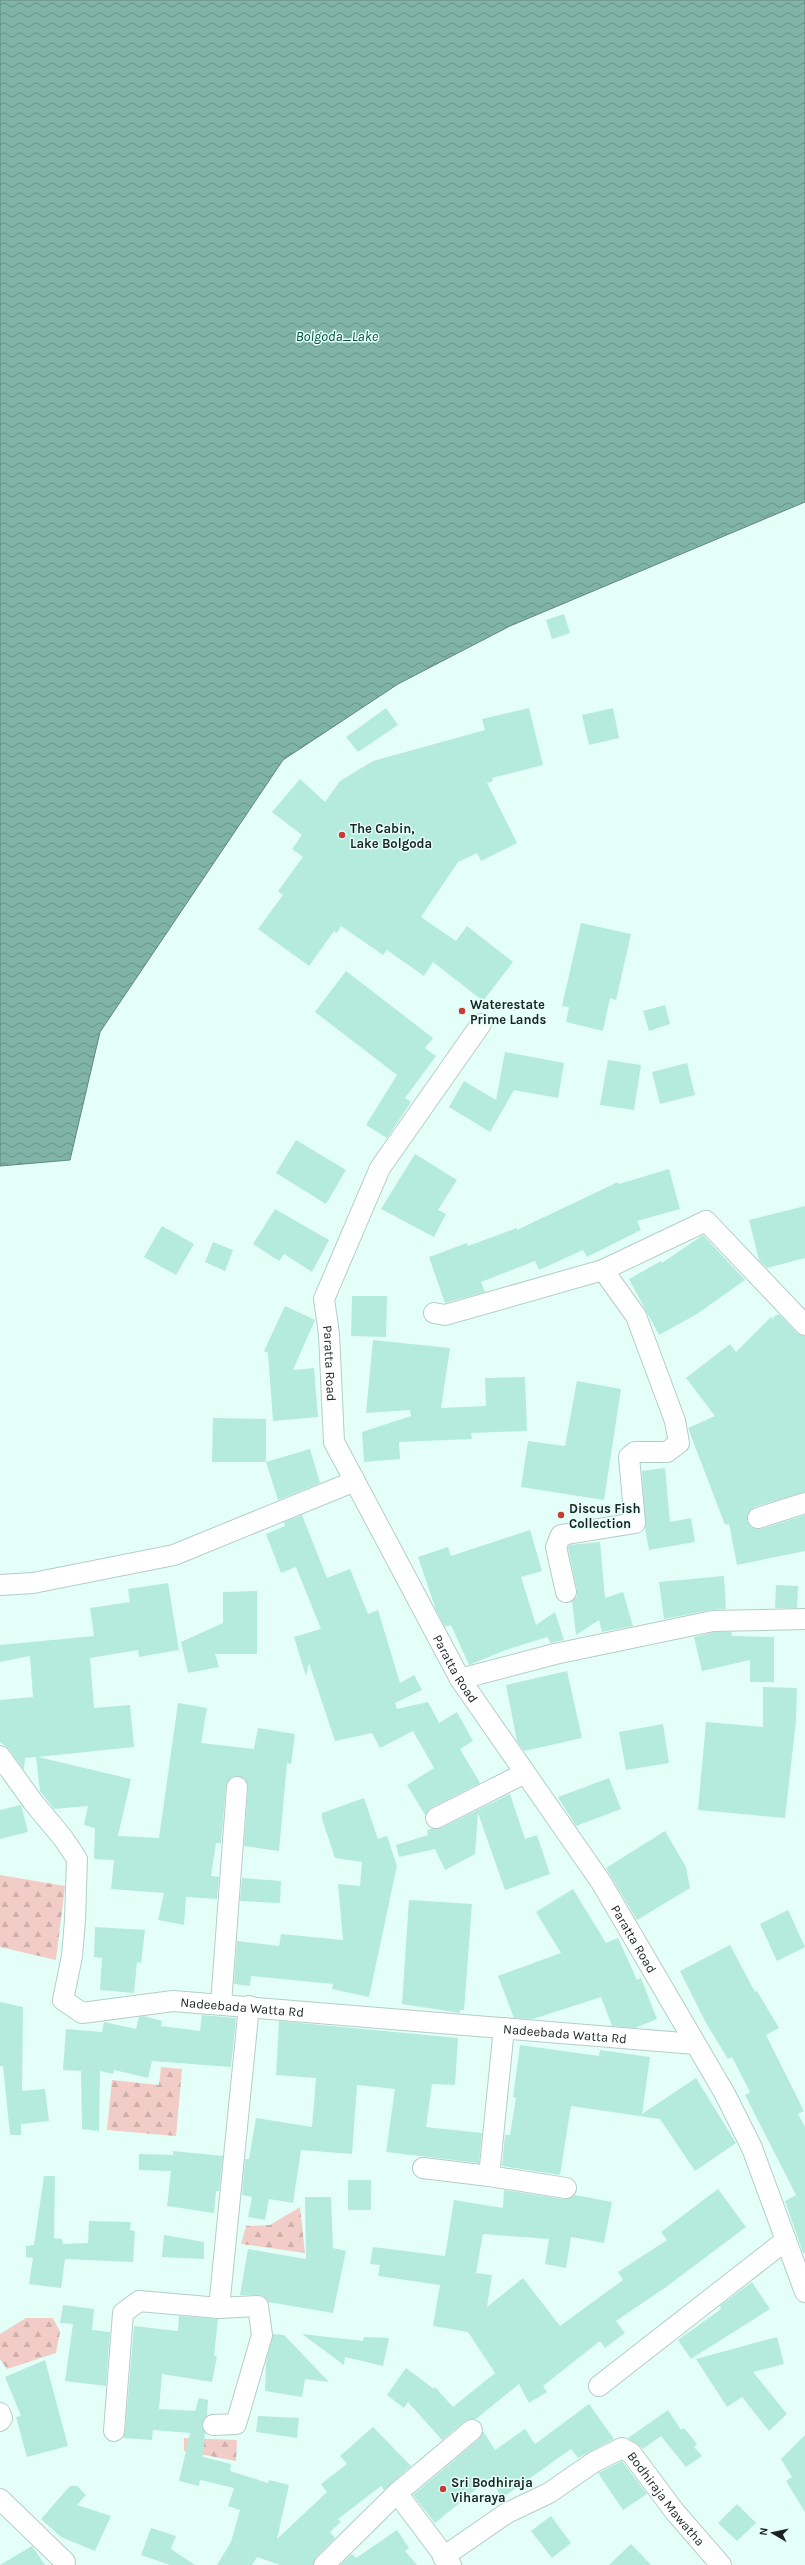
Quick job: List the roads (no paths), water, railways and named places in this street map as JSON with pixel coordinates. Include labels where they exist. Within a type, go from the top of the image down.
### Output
[{"type":"street","name":"Paratta Road","points":[[481,1024],[380,1168],[324,1299],[329,1334],[334,1442],[460,1679],[601,1882],[725,2094],[752,2148],[805,2292]]},
{"type":"street","points":[[434,1313],[445,1315],[603,1270],[706,1221],[805,1325]]},
{"type":"street","points":[[566,1592],[556,1547],[561,1535],[635,1523],[629,1457],[635,1452],[667,1452],[679,1443],[675,1421],[636,1316],[603,1270]]},
{"type":"street","points":[[0,1585],[33,1584],[174,1555],[355,1481]]},
{"type":"street","points":[[758,1518],[805,1503]]},
{"type":"street","points":[[460,1679],[555,1654],[713,1621],[805,1619]]},
{"type":"street","name":"Nadeebada Watta Rd","points":[[0,1756],[33,1802],[63,1838],[77,1859],[72,1956],[63,2000],[82,2013],[173,2000],[695,2044]]},
{"type":"street","points":[[436,1818],[525,1773]]},
{"type":"street","points":[[221,2004],[237,1787]]},
{"type":"street","points":[[219,2308],[249,2006]]},
{"type":"street","points":[[489,2176],[504,2028]]},
{"type":"street","points":[[423,2168],[489,2176],[566,2188]]},
{"type":"street","points":[[599,2386],[786,2240]]},
{"type":"street","points":[[114,2431],[123,2313],[140,2301],[219,2308],[258,2306],[262,2335],[236,2424],[213,2425]]},
{"type":"street","points":[[0,2413],[2,2418],[0,2421]]},
{"type":"street","points":[[324,2565],[398,2493],[472,2430]]},
{"type":"street","name":"Bodhiraja Mawatha","points":[[447,2561],[507,2513],[549,2493],[594,2462],[622,2448],[632,2453],[675,2512],[721,2565]]},
{"type":"street","points":[[398,2493],[447,2561]]},
{"type":"street","points":[[0,2499],[65,2564]]},
{"type":"water","name":"Bolgoda_Lake","points":[[0,0],[805,0],[805,502],[510,626],[398,684],[283,760],[100,1032],[70,1160],[0,1166]]},
{"type":"place","name":"The Cabin, Lake Bolgoda","points":[[342,835]]},
{"type":"place","name":"Waterestate Prime Lands","points":[[462,1011]]},
{"type":"place","name":"Discus Fish Collection","points":[[561,1515]]},
{"type":"place","name":"Sri Bodhiraja Viharaya","points":[[443,2489]]}]
